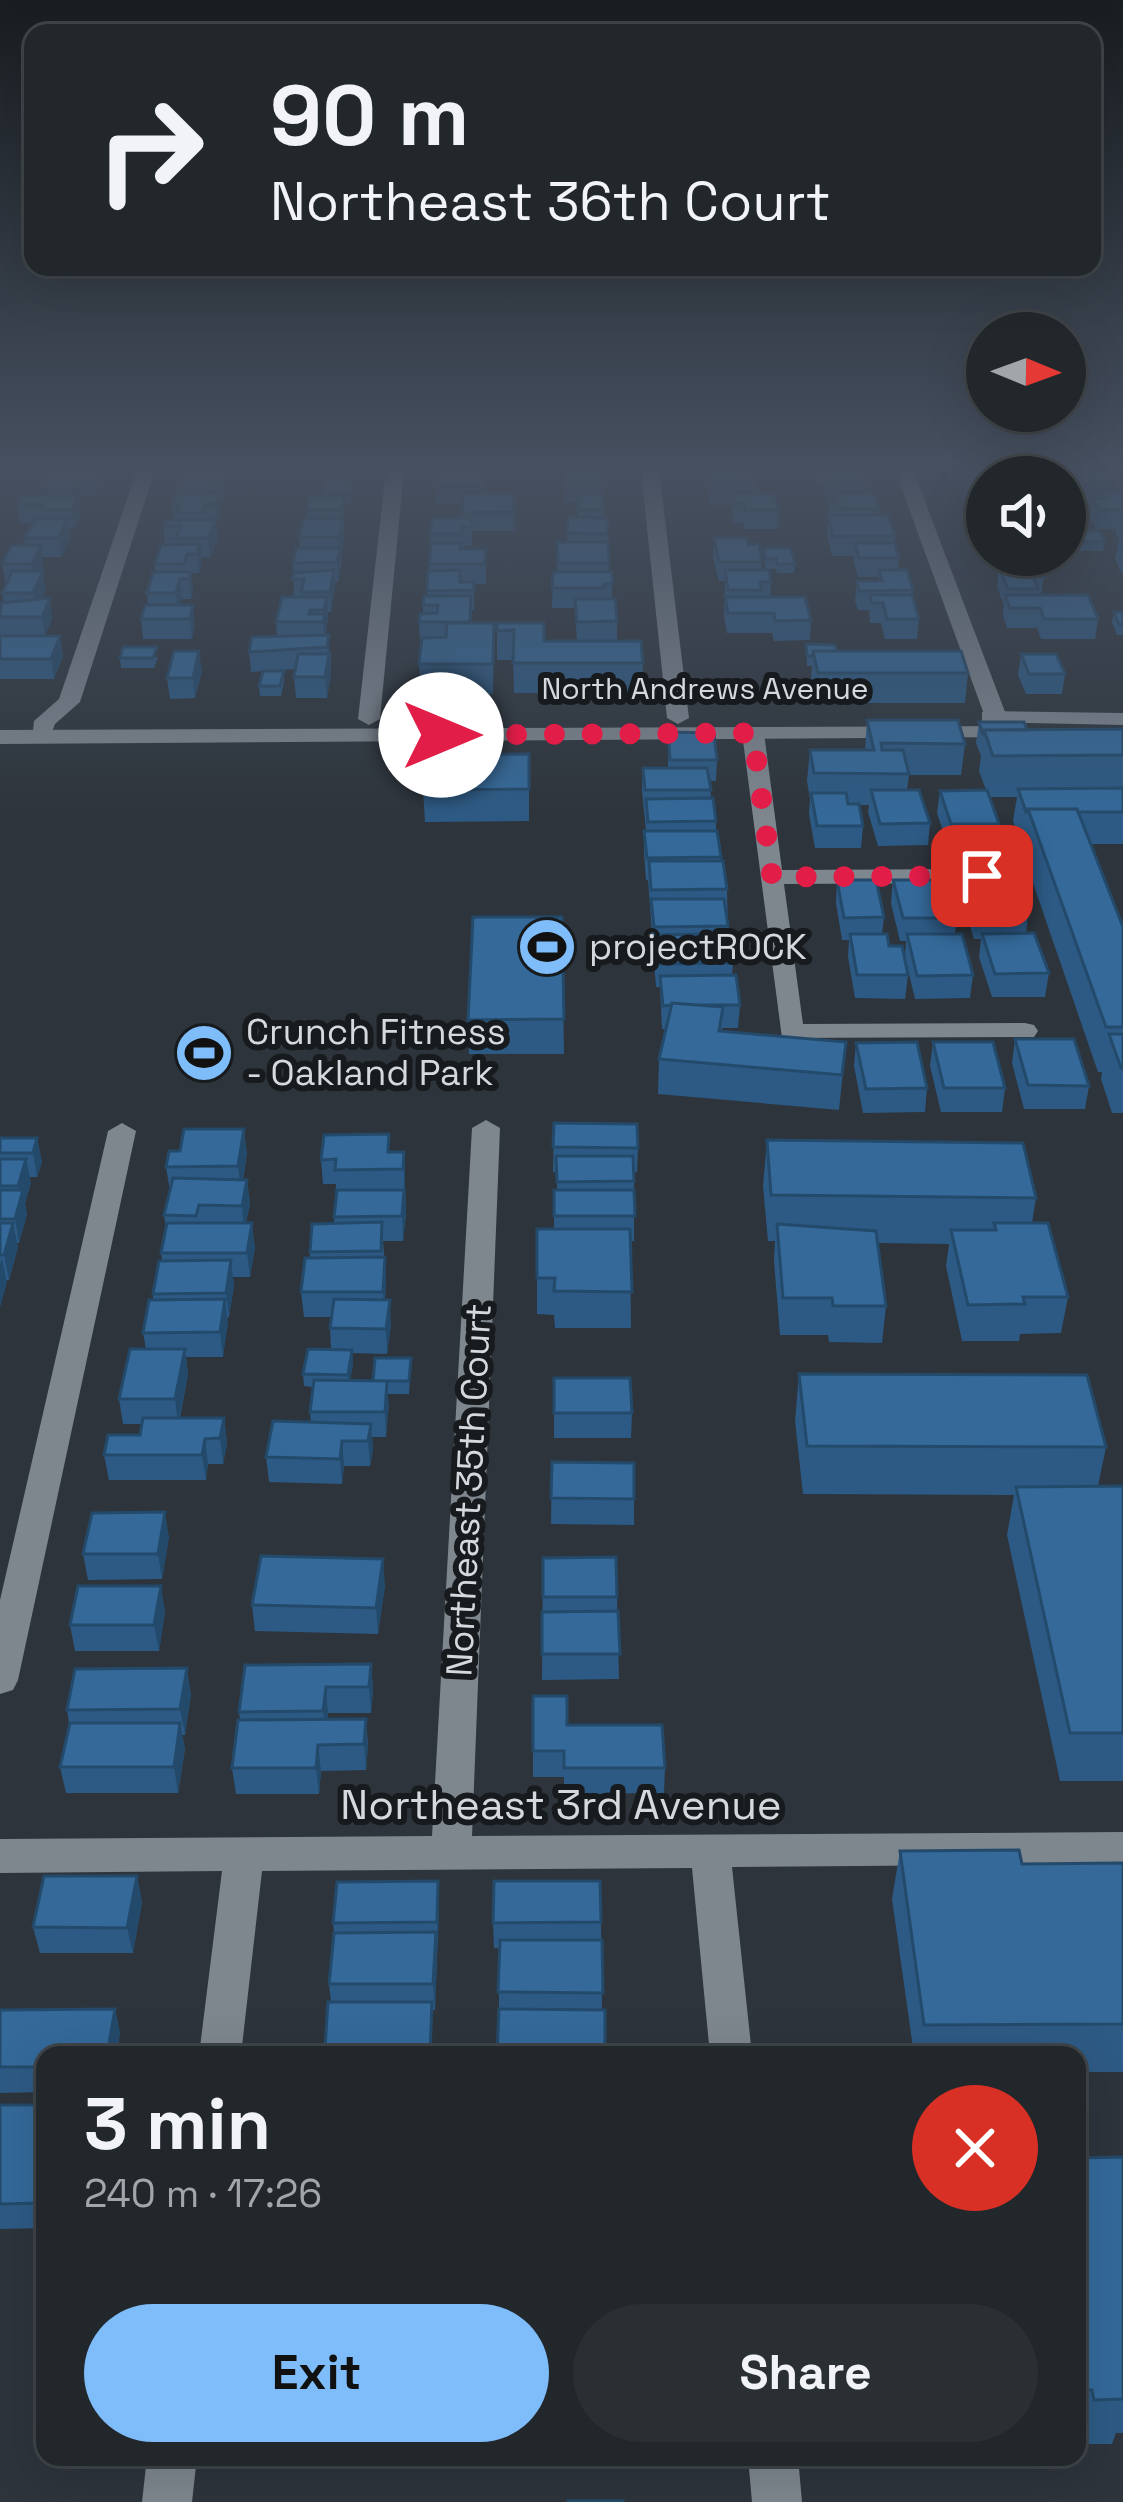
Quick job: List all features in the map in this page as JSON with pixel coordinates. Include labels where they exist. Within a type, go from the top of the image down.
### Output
[{"type":"street","points":[[42,729],[77,720],[114,587]]},
{"type":"street","points":[[369,719],[383,587]]},
{"type":"street","points":[[647,734],[672,726],[678,718],[663,587]]},
{"type":"street","points":[[948,587],[997,717]]},
{"type":"street","name":"North Andrews Avenue","points":[[0,737],[77,720],[997,717],[1123,723]]},
{"type":"street","points":[[795,718],[770,723],[753,733],[791,1032],[1024,1031]]},
{"type":"street","name":"North Andrews Avenue","points":[[77,720],[647,734],[1123,723]]},
{"type":"street","name":"North Andrews Avenue","points":[[0,722],[42,729]]},
{"type":"street","points":[[772,877],[982,876]]},
{"type":"street","name":"Northeast 35th Court","points":[[452,1853],[486,1128]]},
{"type":"street","points":[[0,1680],[122,1131]]},
{"type":"street","name":"Northeast 3rd Avenue","points":[[0,1856],[1123,1848]]},
{"type":"street","points":[[710,1851],[730,2046]]},
{"type":"street","points":[[221,2046],[244,1854]]},
{"type":"street","points":[[166,2502],[171,2466]]},
{"type":"street","points":[[773,2466],[777,2502]]},
{"type":"building","points":[[5,587],[36,587],[33,593],[2,593]]},
{"type":"building","points":[[149,587],[178,587],[176,593],[147,593]]},
{"type":"building","points":[[302,587],[331,587],[330,592],[301,592]]},
{"type":"building","points":[[427,587],[474,587],[474,590],[427,591]]},
{"type":"building","points":[[728,587],[762,590],[728,590]]},
{"type":"building","points":[[858,587],[913,590],[859,591]]},
{"type":"building","points":[[870,595],[912,595],[919,619],[887,619],[883,603],[872,603]]},
{"type":"building","points":[[1005,595],[1088,595],[1098,619],[1044,619],[1040,608],[1010,608]]},
{"type":"building","points":[[424,596],[471,596],[470,622],[419,622],[420,614],[437,613],[438,605],[423,605]]},
{"type":"building","points":[[282,597],[327,597],[324,610],[310,610],[309,614],[325,614],[323,622],[276,622]]},
{"type":"building","points":[[725,597],[805,597],[811,620],[775,621],[774,613],[728,613]]},
{"type":"building","points":[[50,598],[42,617],[0,617],[1,603]]},
{"type":"building","points":[[575,599],[615,599],[617,621],[577,622]]},
{"type":"building","points":[[145,605],[193,605],[190,619],[141,619]]},
{"type":"building","points":[[447,623],[494,623],[493,664],[419,664],[422,638],[446,637]]},
{"type":"building","points":[[497,623],[544,623],[544,641],[641,641],[643,663],[513,663],[514,630],[497,631]]},
{"type":"building","points":[[329,635],[327,647],[249,652],[252,637]]},
{"type":"building","points":[[0,636],[60,636],[51,659],[0,659]]},
{"type":"building","points":[[806,644],[835,645],[837,651],[813,651],[813,656],[807,656]]},
{"type":"building","points":[[123,647],[157,647],[153,658],[120,658]]},
{"type":"building","points":[[174,651],[199,651],[193,678],[167,678]]},
{"type":"building","points":[[813,651],[961,651],[968,673],[818,673]]},
{"type":"building","points":[[298,654],[329,654],[325,677],[294,677]]},
{"type":"building","points":[[1021,654],[1056,654],[1065,674],[1029,674]]},
{"type":"building","points":[[263,671],[284,671],[280,686],[259,686]]},
{"type":"building","points":[[867,720],[958,720],[965,744],[881,743],[882,750],[903,750],[909,774],[814,773],[810,750],[874,750]]},
{"type":"building","points":[[979,722],[1024,722],[1027,730],[984,730],[983,735]]},
{"type":"building","points":[[1123,729],[1123,755],[993,756],[984,730]]},
{"type":"building","points":[[668,732],[714,733],[717,760],[670,760]]},
{"type":"building","points":[[529,754],[529,789],[423,790],[425,755]]},
{"type":"building","points":[[643,768],[707,768],[711,790],[645,790]]},
{"type":"building","points":[[1123,788],[1123,812],[1026,812],[1018,789]]},
{"type":"building","points":[[871,790],[919,790],[930,823],[880,824]]},
{"type":"building","points":[[987,790],[999,824],[951,824],[940,791]]},
{"type":"building","points":[[811,793],[846,793],[848,804],[859,804],[863,826],[817,826]]},
{"type":"building","points":[[713,798],[716,821],[648,822],[646,799]]},
{"type":"building","points":[[1028,809],[1077,809],[1123,927],[1123,1027],[1106,1027]]},
{"type":"building","points":[[644,831],[717,831],[721,857],[647,858]]},
{"type":"building","points":[[649,861],[723,861],[727,889],[651,890]]},
{"type":"building","points":[[1015,878],[1028,915],[977,916],[965,879]]},
{"type":"building","points":[[837,880],[876,880],[884,917],[844,918]]},
{"type":"building","points":[[893,880],[946,880],[957,918],[903,918]]},
{"type":"building","points":[[651,899],[724,899],[728,926],[654,927]]},
{"type":"building","points":[[473,917],[562,917],[564,1019],[468,1020]]},
{"type":"building","points":[[1034,933],[1049,973],[995,974],[982,934]]},
{"type":"building","points":[[729,934],[733,963],[657,964],[654,935]]},
{"type":"building","points":[[850,934],[887,934],[889,946],[902,946],[908,975],[857,975]]},
{"type":"building","points":[[907,934],[962,934],[973,975],[917,976]]},
{"type":"building","points":[[736,975],[740,1005],[663,1006],[660,976]]},
{"type":"building","points":[[672,1003],[723,1007],[719,1031],[846,1042],[842,1075],[659,1059]]},
{"type":"building","points":[[1109,1034],[1123,1034],[1123,1068],[1121,1068]]},
{"type":"building","points":[[1015,1039],[1074,1039],[1089,1086],[1028,1085]]},
{"type":"building","points":[[917,1042],[927,1088],[866,1089],[856,1043]]},
{"type":"building","points":[[933,1042],[993,1042],[1005,1088],[944,1088]]},
{"type":"building","points":[[554,1123],[637,1124],[638,1148],[553,1147]]},
{"type":"building","points":[[184,1129],[244,1129],[238,1166],[166,1167],[169,1151],[180,1151]]},
{"type":"building","points":[[389,1134],[388,1152],[404,1152],[403,1169],[335,1170],[336,1159],[321,1160],[324,1135]]},
{"type":"building","points":[[0,1138],[37,1138],[33,1153],[0,1153]]},
{"type":"building","points":[[767,1140],[1023,1143],[1036,1198],[771,1195]]},
{"type":"building","points":[[556,1156],[633,1156],[634,1181],[557,1182]]},
{"type":"building","points":[[0,1159],[26,1159],[18,1186],[0,1186]]},
{"type":"building","points":[[173,1178],[247,1180],[242,1206],[199,1205],[196,1216],[164,1215]]},
{"type":"building","points":[[0,1190],[23,1190],[15,1219],[0,1219]]},
{"type":"building","points":[[337,1190],[404,1190],[402,1216],[334,1217]]},
{"type":"building","points":[[554,1190],[634,1190],[635,1216],[554,1216]]},
{"type":"building","points":[[382,1222],[381,1251],[310,1252],[312,1224]]},
{"type":"building","points":[[0,1223],[13,1223],[4,1255],[0,1255]]},
{"type":"building","points":[[167,1223],[252,1223],[247,1253],[161,1253]]},
{"type":"building","points":[[994,1223],[1048,1223],[1068,1297],[968,1305],[951,1230],[996,1230]]},
{"type":"building","points":[[777,1224],[876,1231],[886,1306],[833,1306],[832,1298],[783,1298]]},
{"type":"building","points":[[537,1229],[630,1229],[632,1292],[554,1291],[555,1278],[537,1278]]},
{"type":"building","points":[[385,1257],[383,1292],[301,1292],[305,1258]]},
{"type":"building","points":[[231,1260],[226,1293],[153,1294],[159,1261]]},
{"type":"building","points":[[225,1299],[220,1332],[143,1333],[149,1300]]},
{"type":"building","points":[[334,1299],[390,1300],[386,1329],[330,1328]]},
{"type":"building","points":[[130,1349],[185,1349],[175,1399],[119,1399]]},
{"type":"building","points":[[308,1349],[352,1350],[348,1375],[303,1374]]},
{"type":"building","points":[[375,1358],[411,1358],[409,1381],[373,1381]]},
{"type":"building","points":[[799,1374],[1087,1375],[1106,1447],[807,1446]]},
{"type":"building","points":[[554,1378],[630,1378],[632,1413],[554,1413]]},
{"type":"building","points":[[314,1380],[387,1381],[385,1412],[310,1412]]},
{"type":"building","points":[[143,1418],[224,1418],[220,1438],[205,1439],[202,1455],[104,1455],[108,1435],[140,1435]]},
{"type":"building","points":[[273,1421],[371,1424],[368,1441],[342,1441],[340,1459],[266,1457]]},
{"type":"building","points":[[552,1462],[634,1463],[634,1499],[551,1498]]},
{"type":"building","points":[[1123,1486],[1123,1733],[1070,1733],[1016,1487]]},
{"type":"building","points":[[165,1512],[158,1554],[83,1554],[92,1513]]},
{"type":"building","points":[[261,1556],[383,1559],[376,1608],[252,1605]]},
{"type":"building","points":[[616,1557],[617,1597],[543,1597],[543,1558]]},
{"type":"building","points":[[78,1586],[161,1586],[154,1625],[70,1625]]},
{"type":"building","points":[[618,1611],[620,1654],[542,1654],[542,1612]]},
{"type":"building","points":[[371,1664],[369,1687],[326,1687],[323,1711],[239,1712],[245,1665]]},
{"type":"building","points":[[187,1668],[180,1709],[67,1710],[75,1669]]},
{"type":"building","points":[[533,1696],[567,1696],[567,1725],[662,1725],[665,1768],[564,1768],[564,1751],[533,1751]]},
{"type":"building","points":[[366,1719],[364,1744],[318,1745],[316,1768],[232,1768],[238,1720]]},
{"type":"building","points":[[70,1723],[180,1723],[174,1767],[60,1767]]},
{"type":"building","points":[[1019,1850],[1022,1864],[1123,1863],[1123,2024],[924,2025],[900,1851]]},
{"type":"building","points":[[44,1876],[137,1876],[127,1928],[33,1927]]},
{"type":"building","points":[[438,1881],[437,1922],[333,1923],[337,1882]]},
{"type":"building","points":[[494,1881],[600,1881],[601,1922],[493,1923]]},
{"type":"building","points":[[436,1932],[433,1984],[329,1984],[334,1933]]},
{"type":"building","points":[[500,1940],[602,1940],[603,1993],[498,1992]]},
{"type":"building","points":[[328,2002],[432,2002],[430,2046],[325,2046]]},
{"type":"building","points":[[115,2009],[109,2046],[36,2046],[36,2067],[0,2067],[0,2010]]},
{"type":"building","points":[[499,2009],[605,2010],[605,2046],[497,2046]]},
{"type":"building","points":[[0,2105],[36,2105],[36,2203],[0,2204]]},
{"type":"building","points":[[1123,2157],[1123,2399],[1094,2400],[1092,2390],[1086,2390],[1086,2158]]},
{"type":"place","name":"projectROCK","points":[[547,947]]},
{"type":"place","name":"Crunch Fitness - Oakland Park","points":[[204,1053]]},
{"type":"route","points":[[441,735],[753,733],[772,877],[982,876]]}]
